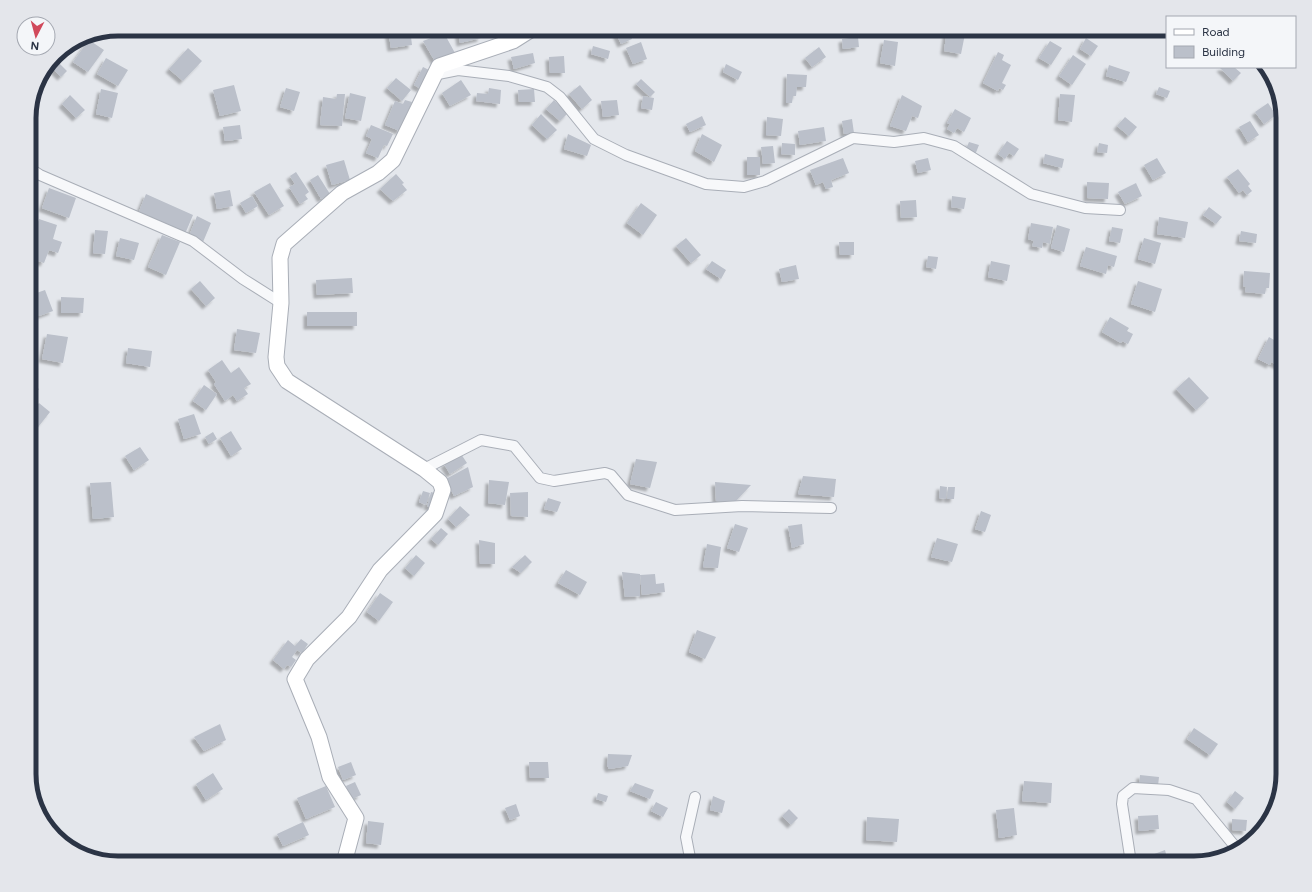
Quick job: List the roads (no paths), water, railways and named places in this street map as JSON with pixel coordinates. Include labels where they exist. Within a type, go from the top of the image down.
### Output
[{"type":"street","points":[[346,856],[356,818],[330,777],[319,737],[296,680],[307,659],[349,617],[380,570],[435,514],[443,490],[440,482],[424,468],[287,381],[277,366],[276,357],[281,303],[280,258],[284,244],[342,192],[378,173],[393,160],[433,75],[439,66],[513,41],[521,36]]},
{"type":"street","points":[[433,75],[458,70],[510,76],[547,87],[560,96],[594,139],[626,155],[706,184],[744,187],[765,181],[853,138],[894,142],[924,138],[954,146],[1031,194],[1085,208],[1120,210]]},
{"type":"street","points":[[36,172],[192,240],[243,279],[281,303]]},
{"type":"street","points":[[424,468],[481,440],[514,446],[540,478],[554,481],[605,473],[611,475],[628,494],[675,510],[742,506],[831,508]]},
{"type":"street","points":[[1130,856],[1122,804],[1124,796],[1133,788],[1169,790],[1196,799],[1235,845]]},
{"type":"street","points":[[690,856],[686,837],[695,797]]}]
